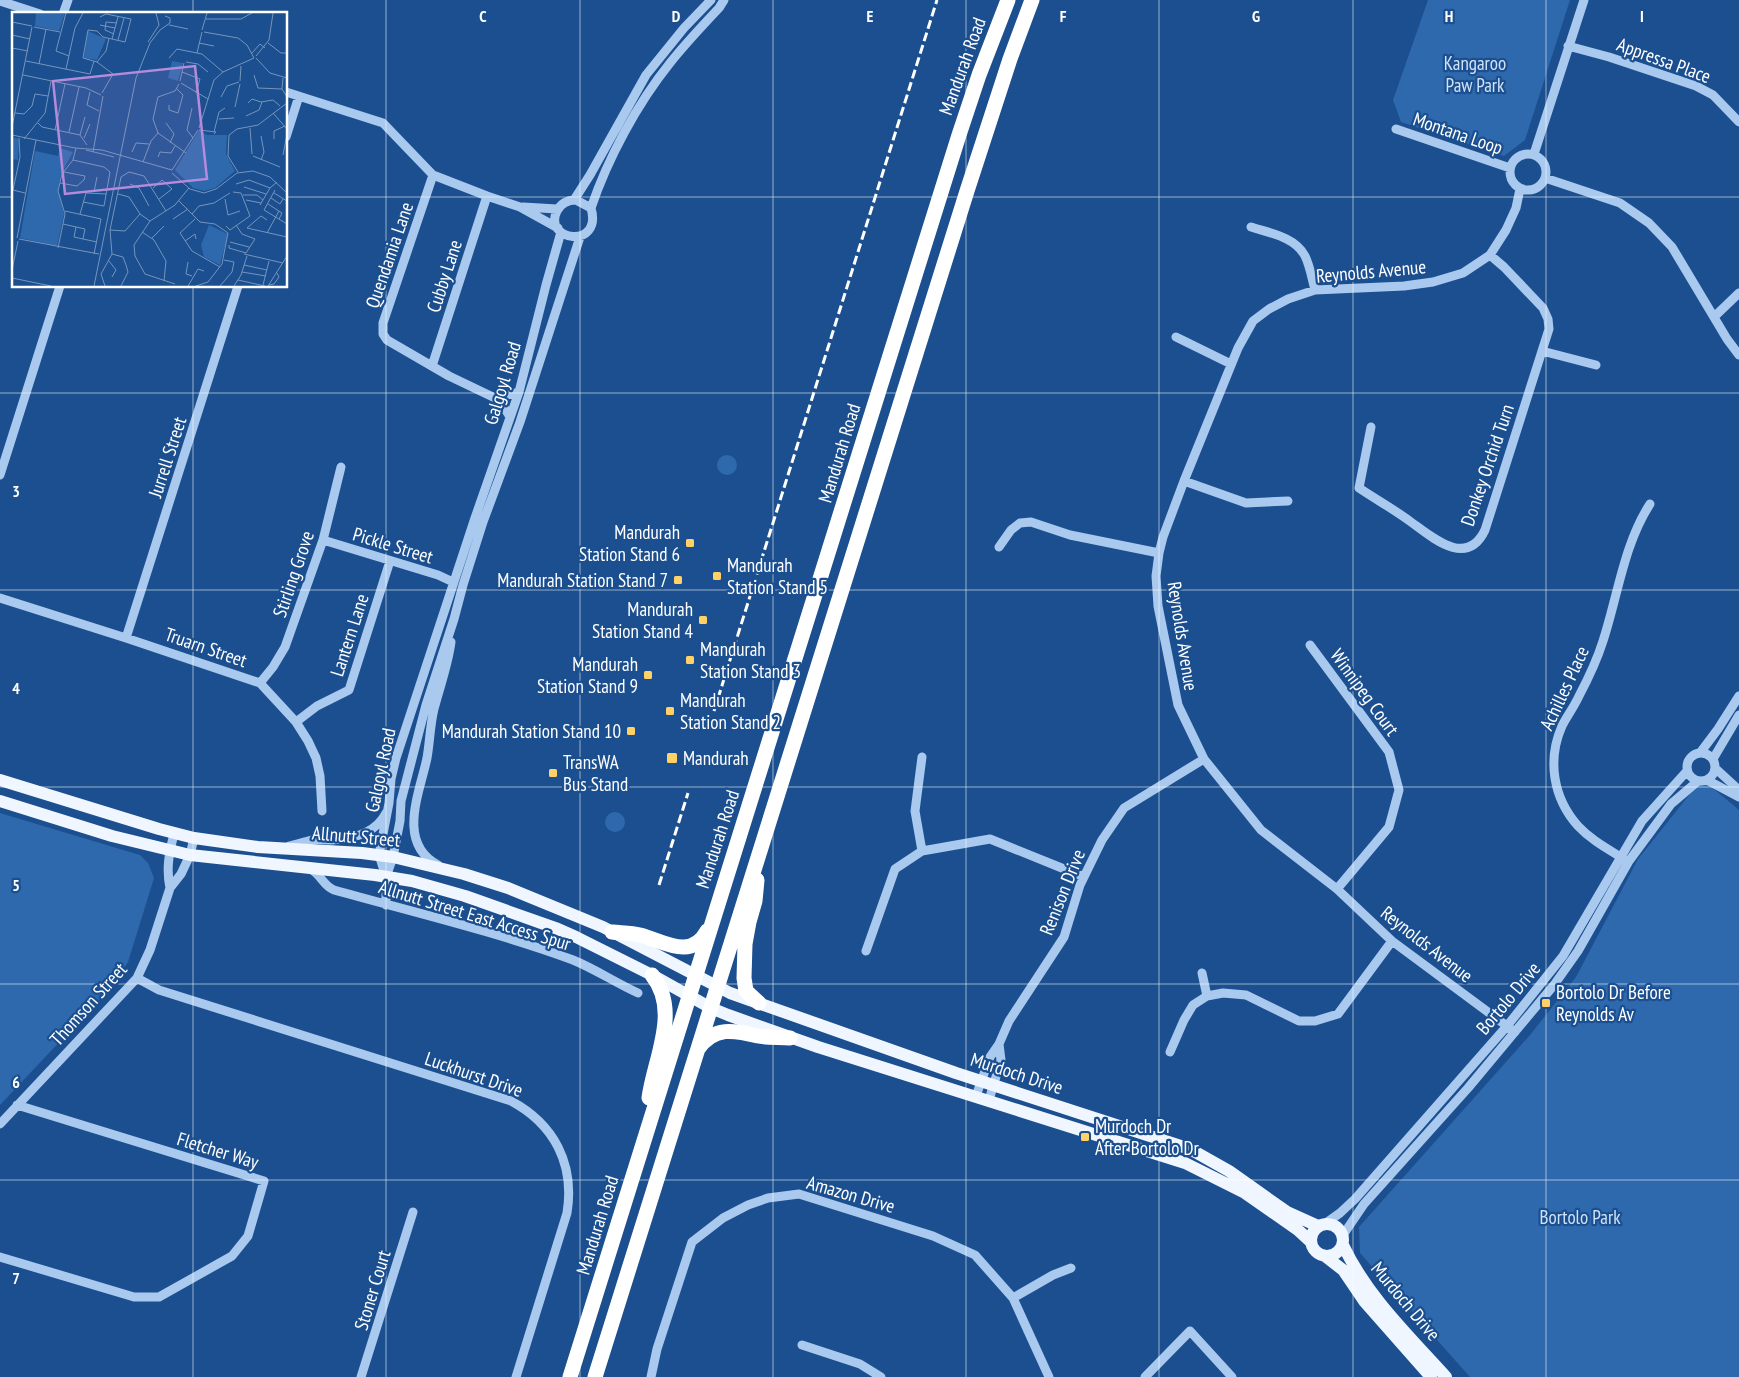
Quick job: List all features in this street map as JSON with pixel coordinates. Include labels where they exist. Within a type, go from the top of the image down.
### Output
[{"type":"highway","name":"Mandurah Road","points":[[570,1377],[959,135],[979,75],[1008,0]]},
{"type":"highway","points":[[595,1377],[970,182],[1010,58],[1032,0]]},
{"type":"highway","points":[[759,852],[755,901],[745,944],[744,978],[746,991],[759,1003]]},
{"type":"highway","points":[[612,932],[637,934],[659,942],[685,947],[697,943],[713,919]]},
{"type":"highway","points":[[644,1142],[651,1083],[662,1044],[664,1017],[663,995],[658,982],[652,975]]},
{"type":"highway","points":[[697,1051],[707,1038],[721,1032],[741,1032],[760,1037],[790,1038]]},
{"type":"main road","name":"Allnutt Street","points":[[0,780],[174,834],[194,838],[279,848],[379,855],[443,868],[508,888],[585,919],[695,976]]},
{"type":"main road","name":"Allnutt Street","points":[[0,801],[112,836],[170,851],[190,855],[386,877],[412,881],[449,891],[558,929],[652,975],[689,996]]},
{"type":"main road","name":"Murdoch Drive","points":[[695,976],[759,1003],[987,1083],[1190,1149],[1229,1171],[1287,1212],[1322,1224],[1336,1226],[1358,1275],[1372,1295],[1446,1377]]},
{"type":"main road","name":"Murdoch Drive","points":[[689,996],[711,1008],[790,1038],[1185,1163],[1245,1194],[1298,1230],[1310,1242],[1315,1251],[1343,1270],[1364,1302],[1431,1377]]},
{"type":"main road","points":[[1310,1242],[1312,1233],[1322,1224]]},
{"type":"main road","points":[[1325,1256],[1336,1254],[1343,1240]]},
{"type":"street","points":[[574,200],[646,75],[658,58],[711,0]]},
{"type":"street","points":[[288,93],[383,123],[433,175],[520,207],[572,238],[580,237],[591,227],[593,220],[591,208],[600,181],[641,103],[670,62],[724,0]]},
{"type":"street","points":[[1534,154],[1584,0]]},
{"type":"street","points":[[0,1],[34,12]]},
{"type":"street","name":"Appressa Place","points":[[1568,46],[1609,57],[1696,86],[1713,95],[1739,122]]},
{"type":"street","points":[[288,131],[299,96]]},
{"type":"street","points":[[625,111],[634,116]]},
{"type":"street","name":"Montana Loop","points":[[1396,129],[1510,168]]},
{"type":"street","points":[[1523,154],[1534,154],[1544,163],[1546,169],[1545,178],[1536,188],[1520,189],[1513,184],[1510,178],[1510,168],[1514,160],[1523,154]]},
{"type":"street","name":"Quendamia Lane","points":[[433,175],[384,323],[383,334],[387,340],[449,376],[498,399]]},
{"type":"street","points":[[1545,178],[1620,202],[1649,223],[1672,248],[1727,340],[1739,355]]},
{"type":"street","name":"Reynolds Avenue","points":[[1515,1032],[1392,941],[1337,889],[1261,830],[1204,759],[1178,705],[1156,589],[1159,553],[1184,481],[1231,364],[1253,321],[1269,309],[1288,299],[1315,290],[1404,286],[1433,282],[1463,273],[1490,255],[1506,230],[1516,208],[1520,189]]},
{"type":"street","name":"Cubby Lane","points":[[432,366],[487,196]]},
{"type":"street","points":[[559,230],[555,216],[562,204],[574,200],[583,202],[591,208]]},
{"type":"street","points":[[520,207],[558,210]]},
{"type":"street","points":[[1251,227],[1288,239],[1297,246],[1305,255],[1315,290]]},
{"type":"street","name":"Galgoyl Road","points":[[386,877],[379,855],[389,807],[391,779],[402,735],[520,392],[559,230]]},
{"type":"street","name":"Galgoyl Road","points":[[386,877],[393,857],[400,821],[401,801],[410,762],[454,619],[462,585],[520,422],[580,237]]},
{"type":"street","name":"Donkey Orchid Turn","points":[[1372,427],[1360,488],[1432,538],[1448,546],[1457,548],[1475,544],[1485,530],[1549,329],[1548,319],[1543,308],[1490,255]]},
{"type":"street","points":[[0,475],[59,288]]},
{"type":"street","name":"Jurrell Street","points":[[126,638],[237,288]]},
{"type":"street","points":[[1714,317],[1732,302],[1739,293]]},
{"type":"street","points":[[1176,337],[1231,364]]},
{"type":"street","points":[[1542,351],[1596,365]]},
{"type":"street","points":[[510,417],[498,399],[520,392]]},
{"type":"street","name":"Stirling Grove","points":[[260,682],[274,667],[285,647],[322,540],[341,467]]},
{"type":"street","points":[[1184,481],[1246,503],[1288,500]]},
{"type":"street","name":"Achilles Place","points":[[1629,861],[1590,836],[1578,826],[1569,814],[1556,785],[1553,758],[1555,744],[1562,727],[1598,656],[1637,528],[1650,504]]},
{"type":"street","points":[[1000,547],[1011,530],[1020,523],[1031,522],[1070,535],[1159,553]]},
{"type":"street","name":"Pickle Street","points":[[322,540],[438,575],[454,582]]},
{"type":"street","name":"Lantern Lane","points":[[296,722],[317,706],[349,690],[390,561]]},
{"type":"street","name":"Truarn Street","points":[[0,598],[260,682],[296,722],[308,741],[316,758],[320,776],[322,811]]},
{"type":"street","points":[[443,868],[426,858],[422,852],[416,836],[414,814],[416,798],[430,743],[434,710],[448,663],[454,619]]},
{"type":"street","name":"Winnipeg Court","points":[[1310,645],[1388,752],[1399,790],[1389,827],[1337,889]]},
{"type":"street","points":[[1700,753],[1718,730],[1739,696]]},
{"type":"street","points":[[1703,780],[1711,777],[1714,764],[1739,715]]},
{"type":"street","points":[[1739,790],[1714,764],[1709,755],[1700,753],[1689,758],[1687,771],[1691,777],[1703,780],[1739,797]]},
{"type":"street","points":[[922,757],[915,812],[922,851]]},
{"type":"street","name":"Renison Drive","points":[[983,1098],[990,1057],[999,1044],[1015,1009],[1064,937],[1080,885],[1102,840],[1124,808],[1204,759]]},
{"type":"street","name":"Bortolo Drive","points":[[1322,1224],[1340,1213],[1354,1199],[1507,1026],[1563,956],[1642,821],[1687,771]]},
{"type":"street","name":"Bortolo Drive","points":[[1343,1240],[1364,1204],[1468,1088],[1567,968],[1629,861],[1671,804],[1703,780]]},
{"type":"street","points":[[279,848],[314,840],[347,838],[365,833],[378,824],[389,807]]},
{"type":"street","name":"Thomson Street","points":[[170,888],[167,872],[174,834]]},
{"type":"street","name":"Thomson Street","points":[[0,1124],[137,978],[150,950],[170,888],[181,874],[190,855],[194,838]]},
{"type":"street","points":[[866,951],[895,869],[922,851],[990,839],[1084,876]]},
{"type":"street","name":"Allnutt Street East Access Spur","points":[[306,868],[317,872],[328,888],[560,956],[638,993]]},
{"type":"street","points":[[386,877],[386,905]]},
{"type":"street","points":[[1170,1052],[1193,1005],[1207,996],[1223,993],[1246,995],[1299,1021],[1315,1021],[1338,1014],[1392,941]]},
{"type":"street","points":[[1202,973],[1207,996]]},
{"type":"street","name":"Luckhurst Drive","points":[[137,978],[159,990],[511,1101],[524,1108],[546,1128],[566,1164],[570,1198],[516,1377]]},
{"type":"street","name":"Fletcher Way","points":[[0,1257],[134,1298],[159,1297],[232,1256],[248,1236],[264,1182],[17,1105]]},
{"type":"street","name":"Amazon Drive","points":[[651,1377],[657,1349],[692,1242],[724,1218],[748,1205],[768,1198],[799,1194],[932,1236],[975,1255],[1013,1298],[1049,1377]]},
{"type":"street","name":"Stoner Court","points":[[361,1377],[413,1212]]},
{"type":"street","points":[[1013,1298],[1053,1275],[1071,1268]]},
{"type":"street","points":[[1145,1377],[1190,1331],[1232,1377]]},
{"type":"street","points":[[802,1345],[860,1364],[881,1377]]},
{"type":"green space","name":"Kangaroo Paw Park","points":[[1428,0],[1570,0],[1525,140],[1504,156],[1401,122],[1393,100]]},
{"type":"green space","points":[[727,455],[734,458],[737,465],[734,472],[727,475],[720,472],[717,465],[720,458]]},
{"type":"green space","name":"Bortolo Park","points":[[1702,779],[1739,810],[1739,1377],[1470,1377],[1360,1253],[1359,1227],[1530,1035],[1576,977],[1638,859]]},
{"type":"green space","points":[[611,812],[619,812],[625,818],[625,826],[619,832],[611,832],[605,826],[605,818]]},
{"type":"green space","points":[[0,813],[140,855],[148,863],[154,878],[128,962],[115,983],[0,1105]]},
{"type":"railway","points":[[714,711],[937,0]]},
{"type":"railway","points":[[659,885],[688,793]]},
{"type":"place","name":"Mandurah Station Stand 6","points":[[690,543]]},
{"type":"place","name":"Mandurah Station Stand 5","points":[[717,576]]},
{"type":"place","name":"Mandurah Station Stand 7","points":[[678,580]]},
{"type":"place","name":"Mandurah Station Stand 4","points":[[703,620]]},
{"type":"place","name":"Mandurah Station Stand 3","points":[[690,660]]},
{"type":"place","name":"Mandurah Station Stand 9","points":[[648,675]]},
{"type":"place","name":"Mandurah Station Stand 2","points":[[670,711]]},
{"type":"place","name":"Mandurah Station Stand 10","points":[[631,731]]},
{"type":"place","name":"Mandurah","points":[[672,758]]},
{"type":"place","name":"TransWA Bus Stand","points":[[553,773]]},
{"type":"place","name":"Bortolo Dr Before Reynolds Av","points":[[1546,1003]]},
{"type":"place","name":"Murdoch Dr After Bortolo Dr","points":[[1085,1137]]}]
